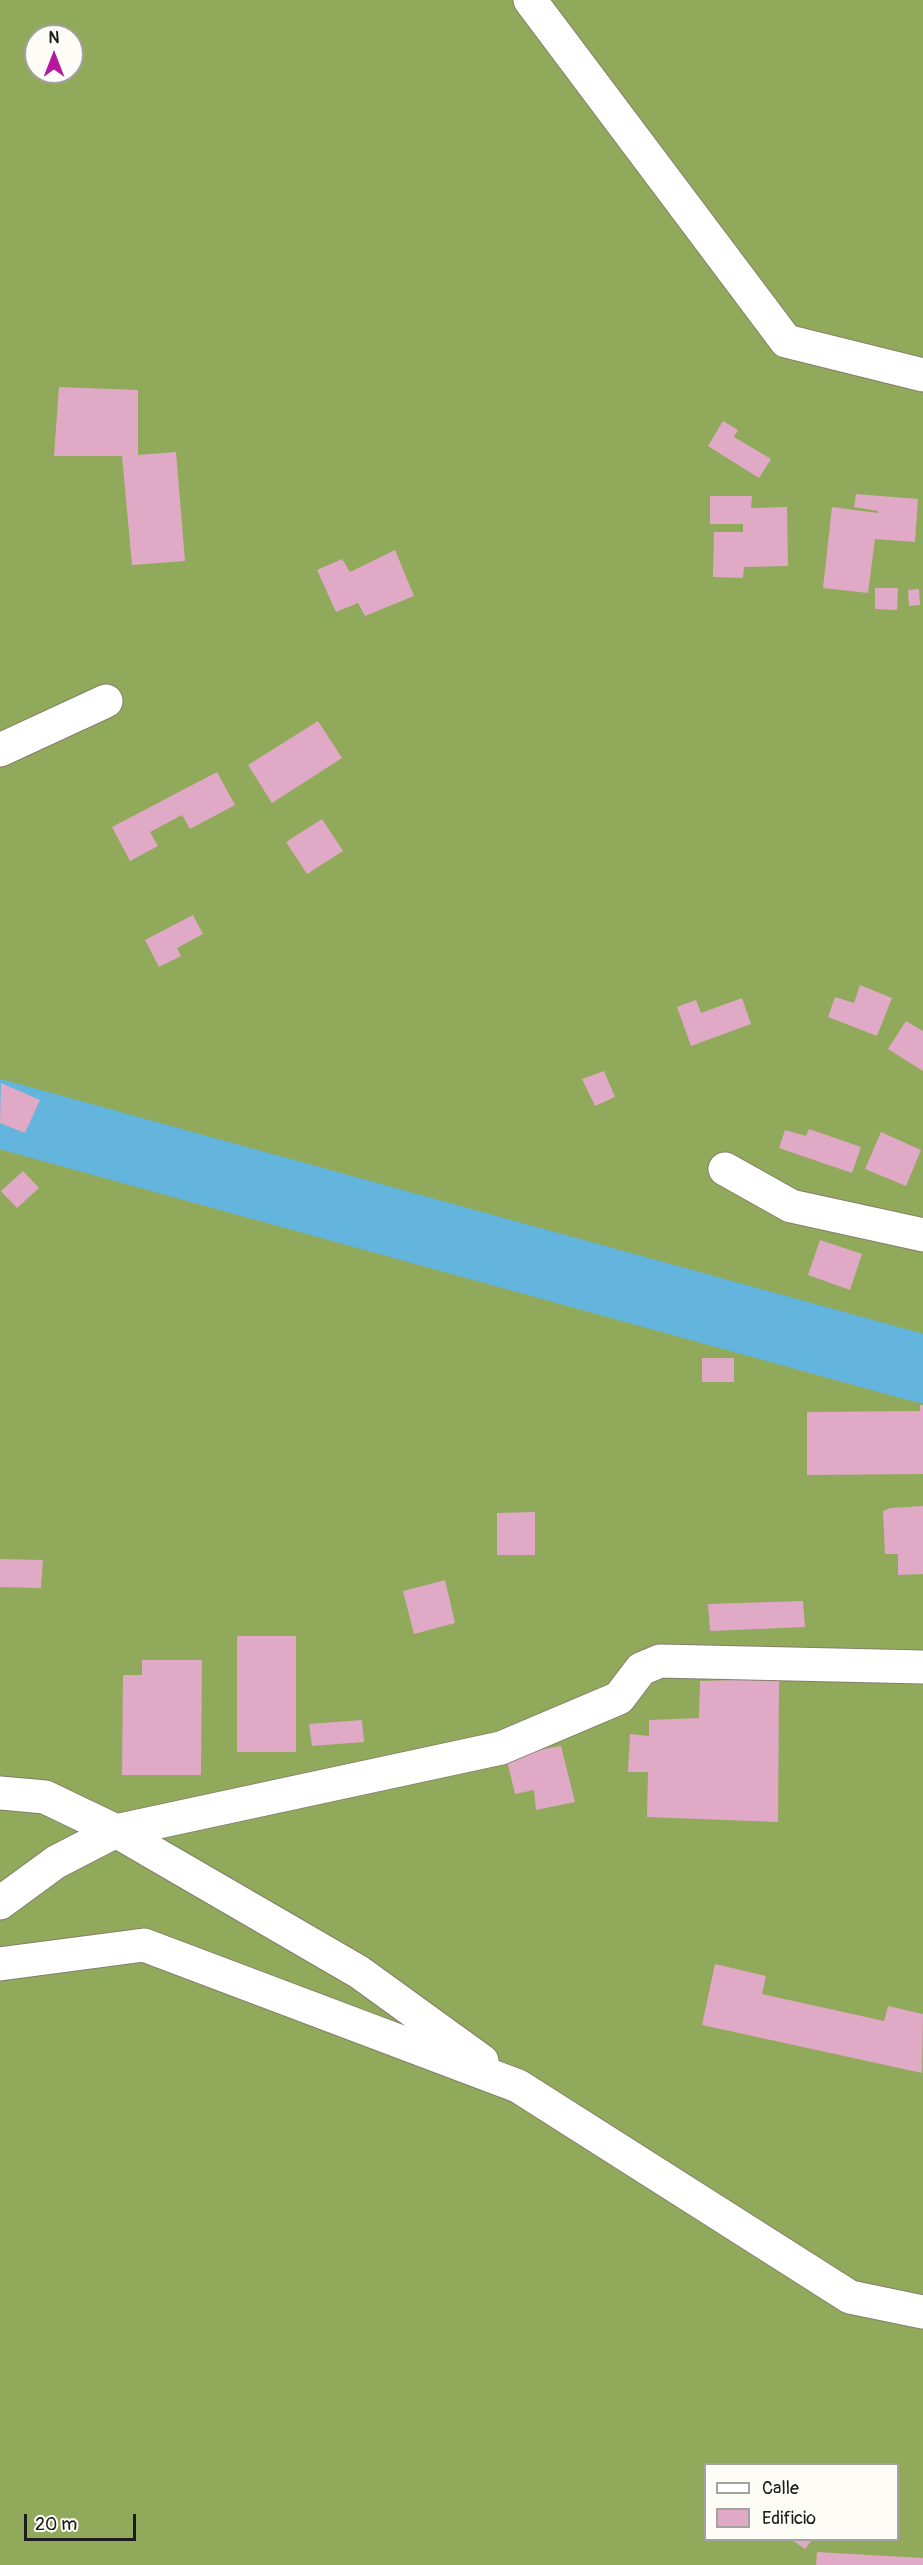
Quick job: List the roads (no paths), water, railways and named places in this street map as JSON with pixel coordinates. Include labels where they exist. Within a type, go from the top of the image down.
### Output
[{"type":"street","points":[[530,0],[786,341],[923,375]]},
{"type":"street","points":[[0,750],[106,701]]},
{"type":"street","points":[[725,1169],[791,1206],[923,1235]]},
{"type":"street","points":[[0,1903],[56,1863],[116,1831],[501,1748],[619,1698],[640,1669],[660,1661],[923,1667]]},
{"type":"street","points":[[0,1793],[45,1797],[116,1831],[359,1972],[518,2086],[850,2297],[923,2312]]},
{"type":"street","points":[[0,1964],[144,1945],[518,2086]]},
{"type":"waterway","points":[[0,1114],[923,1369]]}]
